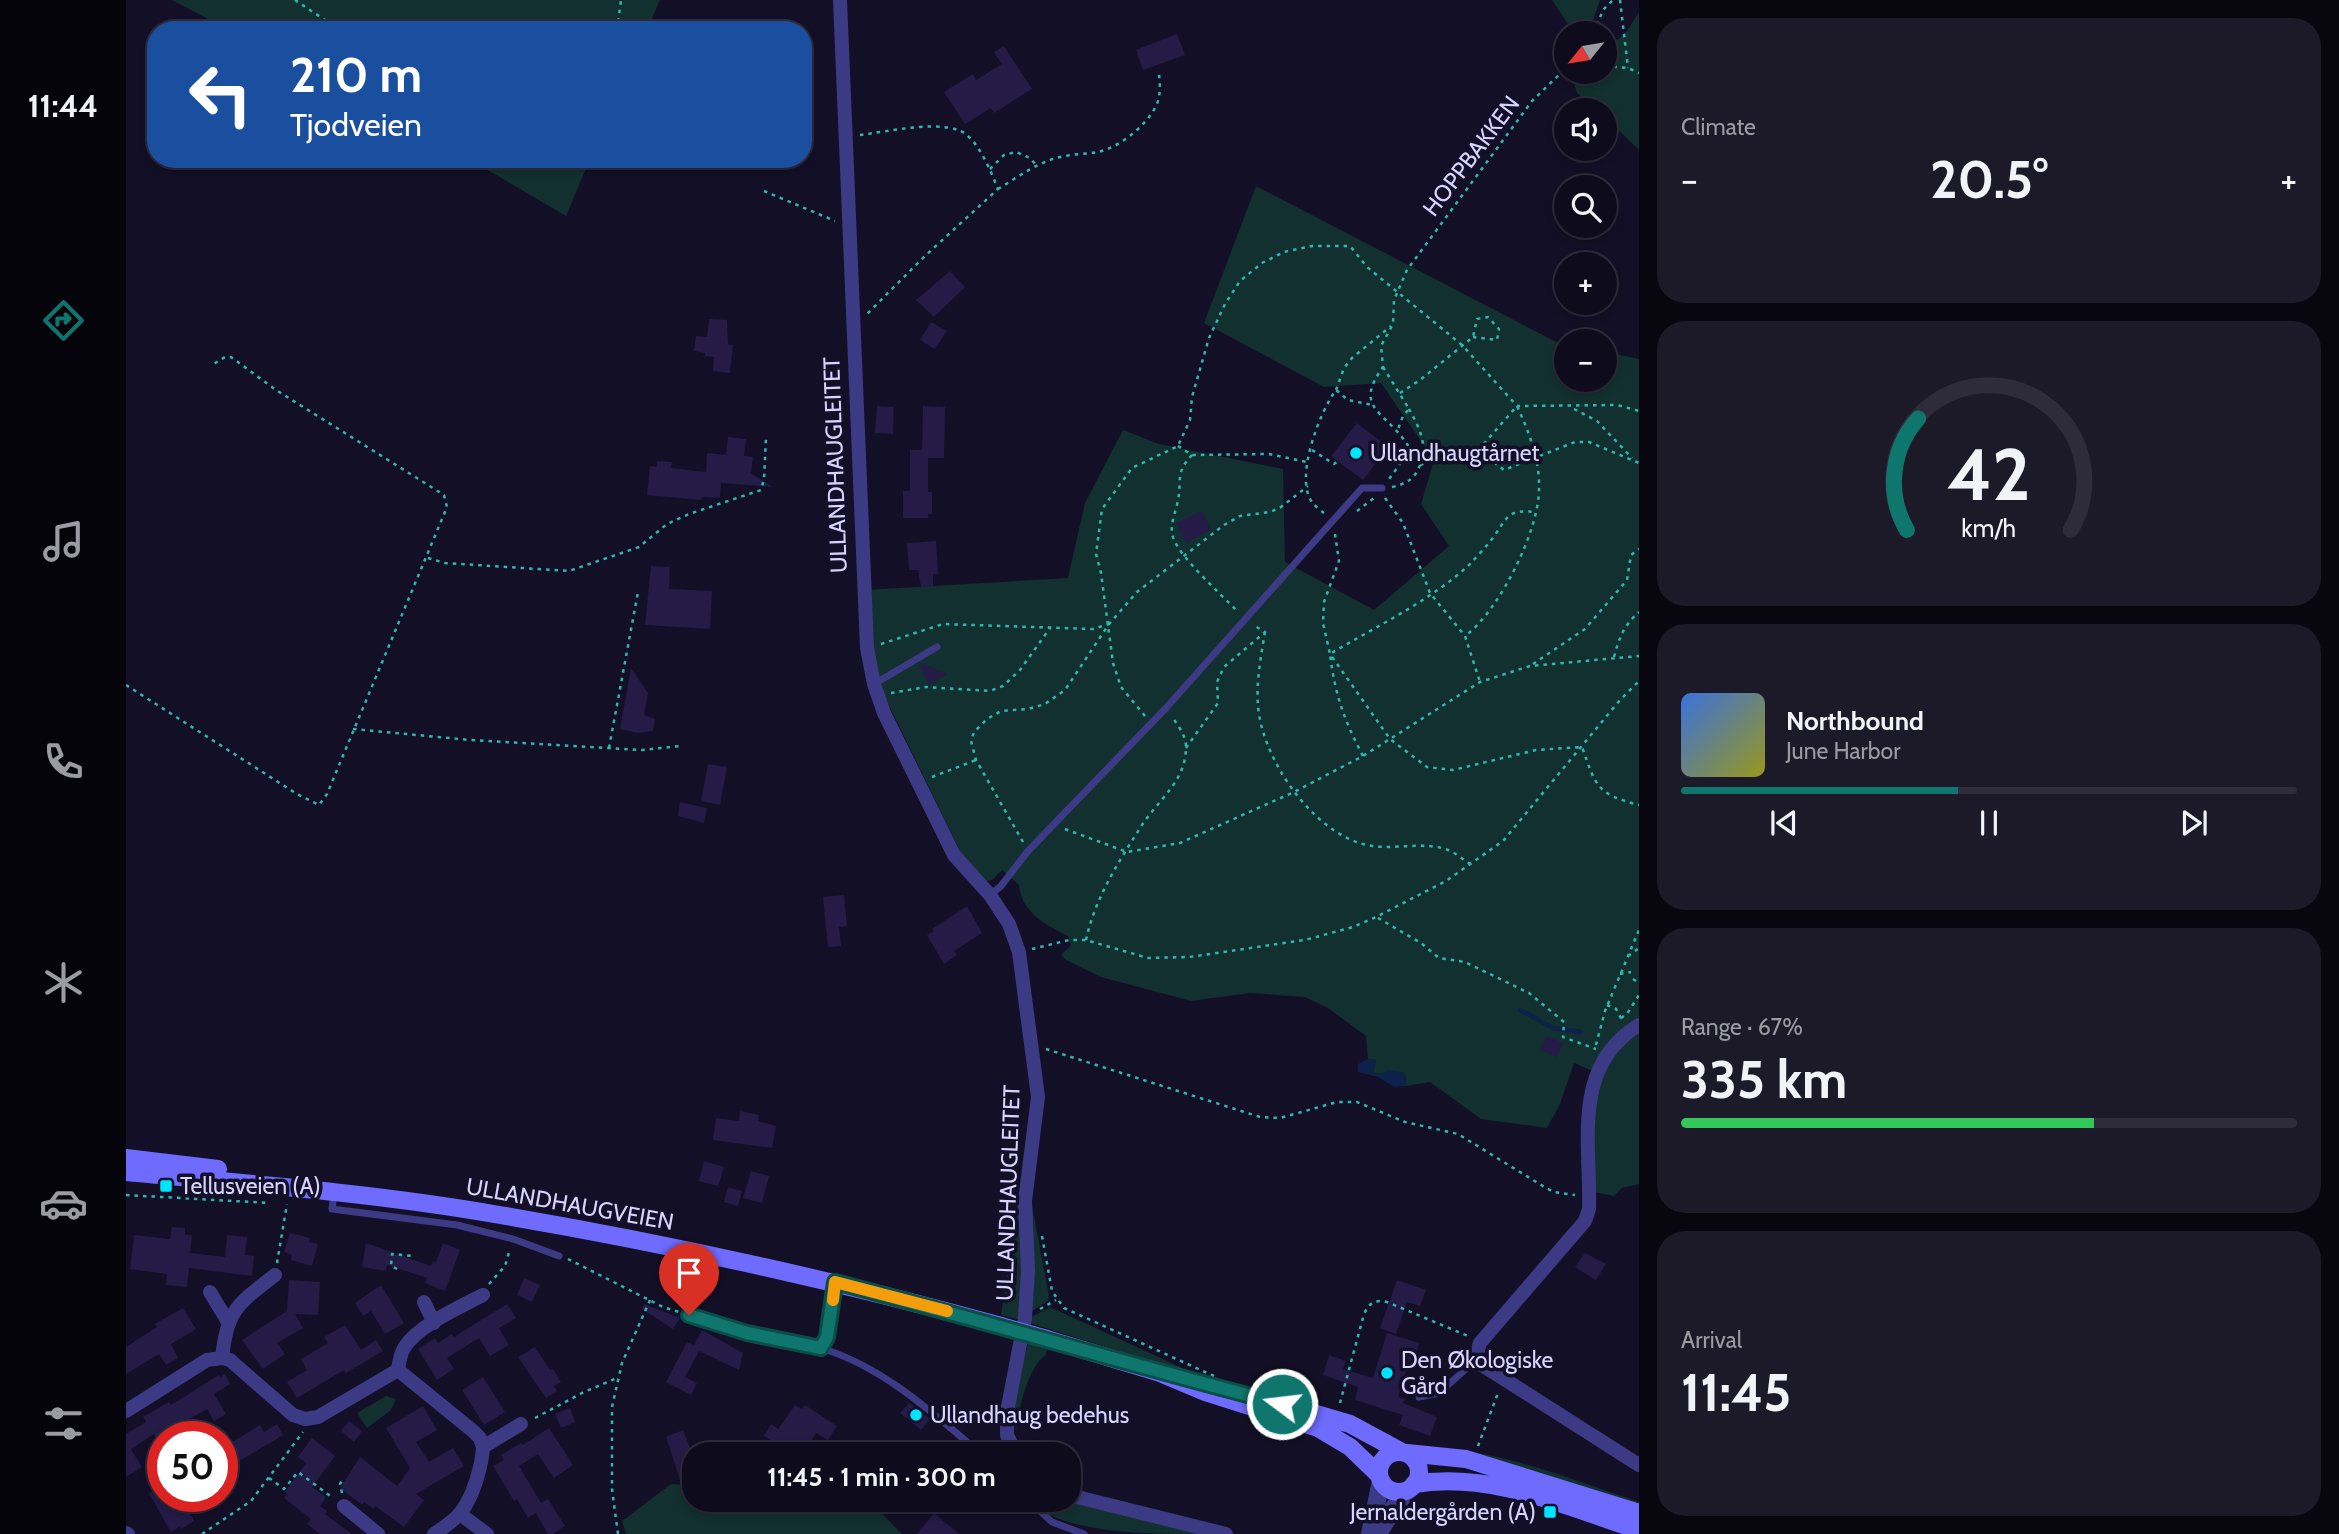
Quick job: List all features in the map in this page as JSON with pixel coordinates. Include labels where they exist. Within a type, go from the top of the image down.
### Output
[{"type":"main road","name":"ULLANDHAUGVEIEN","points":[[126,1158],[314,1184],[334,1192]]},
{"type":"main road","name":"ULLANDHAUGVEIEN","points":[[126,1172],[334,1192],[493,1214],[835,1282],[1001,1326],[1160,1373],[1324,1414],[1404,1452],[1477,1462],[1639,1513]]},
{"type":"main road","name":"ULLANDHAUGVEIEN","points":[[1160,1373],[1206,1392],[1318,1428],[1350,1447],[1380,1478]]},
{"type":"main road","points":[[1411,1487],[1418,1467],[1404,1452],[1384,1458],[1380,1478],[1393,1491],[1451,1480],[1493,1484],[1639,1530]]},
{"type":"street","name":"ULLANDHAUGLEITET","points":[[840,0],[867,648],[876,690],[954,855],[990,895],[1009,925],[1019,953],[1038,1097],[1026,1200],[1028,1271],[1022,1343],[1007,1412],[1010,1442]]},
{"type":"street","points":[[1634,1028],[1600,1053],[1588,1114],[1589,1209],[1580,1230],[1480,1343],[1478,1359],[1502,1378],[1639,1465]]},
{"type":"street","points":[[222,1358],[228,1322],[235,1309],[275,1275]]},
{"type":"street","points":[[821,1348],[827,1337],[835,1282]]},
{"type":"street","points":[[210,1292],[228,1322]]},
{"type":"street","points":[[126,1411],[207,1360],[222,1358],[230,1360],[293,1415],[318,1418],[398,1370],[403,1349],[416,1335],[483,1295]]},
{"type":"street","points":[[424,1302],[434,1323]]},
{"type":"street","points":[[398,1370],[473,1431],[480,1438],[483,1447],[482,1458],[460,1514],[434,1534]]},
{"type":"street","points":[[483,1447],[522,1424]]},
{"type":"street","points":[[1370,1534],[1380,1478]]},
{"type":"street","points":[[1378,1534],[1395,1506],[1411,1487]]},
{"type":"street","points":[[1081,1498],[1226,1534]]},
{"type":"street","points":[[344,1506],[378,1534]]},
{"type":"street","points":[[460,1514],[487,1534]]},
{"type":"lane","points":[[990,895],[1001,886],[1028,851],[1166,708],[1362,488],[1382,488]]},
{"type":"lane","points":[[876,690],[937,647]]},
{"type":"lane","points":[[334,1192],[332,1209],[457,1225],[513,1239],[559,1256]]},
{"type":"lane","points":[[689,1315],[747,1333],[821,1348],[849,1360],[899,1388],[966,1442]]},
{"type":"lane","points":[[1419,1397],[1439,1392],[1478,1359]]},
{"type":"lane","points":[[1006,1442],[1009,1439]]},
{"type":"lane","points":[[1043,1512],[1052,1521],[1084,1534]]},
{"type":"path","points":[[295,0],[326,21]]},
{"type":"path","points":[[618,21],[621,0]]},
{"type":"path","points":[[1599,21],[1603,10],[1613,0]]},
{"type":"path","points":[[1620,0],[1628,68]]},
{"type":"path","points":[[1617,67],[1639,73]]},
{"type":"path","points":[[852,316],[864,316],[998,189],[1037,166],[1061,156],[1100,151],[1122,141],[1142,125],[1156,106],[1160,88],[1159,74]]},
{"type":"path","name":"HOPPBAKKEN","points":[[1372,405],[1370,384],[1383,367],[1381,346],[1393,324],[1394,300],[1408,270],[1532,101],[1554,80]]},
{"type":"path","points":[[846,137],[953,127],[968,135],[990,169],[998,189]]},
{"type":"path","points":[[990,169],[1004,155],[1016,152],[1030,158],[1037,166]]},
{"type":"path","points":[[764,191],[848,227]]},
{"type":"path","points":[[1152,723],[1121,687],[1113,663],[1096,554],[1102,509],[1132,468],[1178,446],[1190,420],[1192,397],[1209,338],[1225,304],[1240,281],[1262,262],[1284,252],[1303,248],[1350,246],[1367,267],[1462,345],[1517,406],[1530,433],[1539,489],[1536,512],[1510,581],[1475,628],[1465,636]]},
{"type":"path","points":[[1400,393],[1473,337],[1475,321],[1481,317],[1488,317],[1499,329],[1500,336],[1492,341],[1473,337]]},
{"type":"path","points":[[1363,756],[1344,720],[1335,691],[1323,623],[1324,602],[1339,561],[1332,521],[1310,500],[1308,463],[1324,410],[1336,390],[1344,368],[1393,324]]},
{"type":"path","points":[[126,685],[316,805],[322,804],[447,507],[444,495],[275,390],[231,357],[225,357],[212,365]]},
{"type":"path","points":[[1382,488],[1404,485],[1416,474],[1423,459],[1422,434],[1383,367]]},
{"type":"path","points":[[1336,390],[1348,400],[1372,405],[1397,432],[1420,465]]},
{"type":"path","points":[[1420,465],[1436,457],[1481,447],[1517,406],[1617,405],[1639,411]]},
{"type":"path","points":[[1571,407],[1597,421],[1634,461]]},
{"type":"path","points":[[1397,432],[1409,409]]},
{"type":"path","points":[[427,558],[445,563],[569,571],[581,568],[639,547],[667,524],[689,514],[761,490],[766,438]]},
{"type":"path","points":[[1468,449],[1489,452],[1496,464],[1504,470],[1575,442],[1589,442],[1639,463]]},
{"type":"path","points":[[1178,446],[1192,455],[1269,454],[1308,463]]},
{"type":"path","points":[[1311,450],[1334,464],[1338,461]]},
{"type":"path","points":[[1382,488],[1400,464],[1385,452]]},
{"type":"path","points":[[1192,455],[1178,475],[1179,498],[1172,522],[1172,537],[1185,556],[1245,620],[1265,632]]},
{"type":"path","points":[[1028,851],[976,760],[971,741],[974,732],[987,719],[1001,711],[1028,709],[1045,704],[1065,690],[1109,624],[1137,592],[1240,516],[1270,512],[1308,486]]},
{"type":"path","points":[[1387,504],[1402,520],[1430,593],[1465,636],[1480,682]]},
{"type":"path","points":[[1330,654],[1430,593],[1469,565],[1494,536],[1505,518],[1518,511],[1536,512]]},
{"type":"path","points":[[1530,666],[1585,629],[1627,580],[1632,555],[1639,549]]},
{"type":"path","points":[[609,748],[638,592]]},
{"type":"path","points":[[1614,658],[1620,635],[1639,612]]},
{"type":"path","points":[[867,648],[943,624],[1093,629],[1109,624]]},
{"type":"path","points":[[876,690],[926,687],[990,691],[1003,686],[1020,670],[1050,628]]},
{"type":"path","points":[[1086,940],[1101,894],[1143,823],[1176,784],[1186,748],[1217,703],[1217,682],[1224,667],[1265,632]]},
{"type":"path","points":[[1265,632],[1258,705],[1263,735],[1294,792],[1315,815],[1343,837],[1366,845],[1417,846],[1448,850],[1471,865]]},
{"type":"path","points":[[1330,654],[1390,739],[1427,767],[1453,770],[1536,750],[1581,747]]},
{"type":"path","points":[[1053,825],[1128,852],[1180,843],[1294,792],[1363,756],[1480,682],[1530,666],[1639,656]]},
{"type":"path","points":[[1019,953],[1069,940],[1086,940],[1148,958],[1189,957],[1305,940],[1353,927],[1376,917],[1446,881],[1503,841],[1639,681]]},
{"type":"path","points":[[1166,708],[1182,732],[1186,748]]},
{"type":"path","points":[[353,729],[642,750],[681,746]]},
{"type":"path","points":[[1581,747],[1594,780],[1607,795],[1623,802],[1639,804]]},
{"type":"path","points":[[919,782],[976,760]]},
{"type":"path","points":[[1376,917],[1421,943],[1439,958],[1465,962],[1529,993],[1564,1022],[1563,1037],[1600,1053],[1607,1005],[1639,930]]},
{"type":"path","points":[[1628,956],[1639,948]]},
{"type":"path","points":[[1633,952],[1636,956]]},
{"type":"path","points":[[1620,974],[1631,972]]},
{"type":"path","points":[[1633,979],[1639,984]]},
{"type":"path","points":[[1621,1018],[1627,1014],[1639,995]]},
{"type":"path","points":[[1602,999],[1609,1000]]},
{"type":"path","points":[[1607,1005],[1634,1028]]},
{"type":"path","points":[[1030,1043],[1261,1117],[1280,1118],[1337,1102],[1357,1102],[1405,1122],[1458,1134],[1554,1192],[1589,1196]]},
{"type":"path","points":[[126,1195],[275,1203]]},
{"type":"path","points":[[275,1275],[287,1204],[298,1205]]},
{"type":"path","points":[[1041,1230],[1056,1300],[1074,1314],[1222,1379]]},
{"type":"path","points":[[483,1295],[505,1266],[513,1239]]},
{"type":"path","points":[[397,1269],[391,1266],[391,1253],[414,1256]]},
{"type":"path","points":[[559,1256],[582,1264],[663,1307],[689,1315]]},
{"type":"path","points":[[618,1534],[612,1489],[612,1407],[617,1378],[650,1300]]},
{"type":"path","points":[[1040,1309],[1056,1300]]},
{"type":"path","points":[[1339,1406],[1364,1314],[1368,1305],[1375,1301],[1387,1302],[1420,1315],[1480,1343]]},
{"type":"path","points":[[522,1424],[617,1378]]},
{"type":"path","points":[[1477,1449],[1502,1378]]},
{"type":"path","points":[[202,1534],[251,1501],[305,1430],[309,1419]]},
{"type":"path","points":[[269,1478],[284,1489],[298,1472],[344,1506]]},
{"type":"green space","points":[[172,0],[660,0],[651,21],[212,21]]},
{"type":"green space","points":[[1552,0],[1600,0],[1593,21],[1566,21]]},
{"type":"green space","points":[[1639,12],[1639,150],[1617,129],[1617,98],[1583,98],[1577,93],[1574,84],[1617,84],[1617,40],[1627,31]]},
{"type":"green space","points":[[484,168],[586,168],[566,216]]},
{"type":"green space","points":[[1256,186],[1554,341],[1554,392],[1617,392],[1617,354],[1639,359],[1639,1184],[1622,1188],[1614,1196],[1594,1192],[1593,1071],[1574,1063],[1560,1104],[1547,1128],[1481,1119],[1430,1082],[1406,1086],[1405,1073],[1373,1073],[1376,1060],[1368,1059],[1366,1036],[1328,1008],[1305,997],[1250,993],[1191,1001],[1101,977],[1066,960],[1061,955],[1071,945],[1068,936],[1043,922],[1030,910],[1024,903],[1019,885],[1002,870],[992,880],[986,881],[961,853],[885,697],[873,655],[866,590],[1068,578],[1085,503],[1123,430],[1159,444],[1283,469],[1285,562],[1374,610],[1449,546],[1421,504],[1434,460],[1381,383],[1324,387],[1204,323]]},
{"type":"green space","points":[[1031,1200],[1049,1296],[1048,1301],[1032,1311],[1034,1285]]},
{"type":"green space","points":[[1017,1204],[1020,1204],[1023,1253],[1020,1320],[1001,1315]]},
{"type":"green space","points":[[1050,1307],[1204,1378],[1030,1323],[1031,1317]]},
{"type":"green space","points":[[1028,1343],[1047,1348],[1046,1355],[1029,1379],[1016,1431],[1013,1404]]},
{"type":"green space","points":[[386,1396],[396,1399],[391,1410],[367,1428],[357,1413]]},
{"type":"green space","points":[[1473,1452],[1557,1474],[1639,1502],[1639,1505],[1473,1456]]},
{"type":"green space","points":[[671,1484],[682,1485],[682,1512],[880,1512],[902,1534],[626,1534],[622,1521]]},
{"type":"green space","points":[[1081,1504],[1200,1534],[1102,1529],[1082,1526],[1047,1514],[1081,1512]]},
{"type":"water","points":[[1368,1059],[1376,1060],[1373,1072],[1377,1074],[1389,1070],[1405,1073],[1406,1086],[1394,1087],[1378,1077],[1358,1072],[1358,1064]]},
{"type":"building","points":[[1177,34],[1185,55],[1143,70],[1136,50]]},
{"type":"building","points":[[1004,46],[1032,89],[994,113],[991,108],[965,124],[944,92],[973,74],[976,80],[1002,64],[994,52]]},
{"type":"building","points":[[950,271],[965,287],[934,317],[916,300]]},
{"type":"building","points":[[709,319],[727,320],[728,344],[733,345],[730,373],[713,371],[714,357],[694,351],[696,336],[707,337]]},
{"type":"building","points":[[931,322],[947,331],[935,349],[920,340]]},
{"type":"building","points":[[877,406],[894,407],[893,434],[875,433]]},
{"type":"building","points":[[923,406],[945,407],[944,458],[928,458],[928,492],[932,492],[932,514],[928,514],[928,518],[903,518],[903,491],[910,491],[910,450],[922,450]]},
{"type":"building","points":[[1357,423],[1388,447],[1363,480],[1331,456]]},
{"type":"building","points":[[728,437],[746,439],[744,456],[753,457],[751,473],[773,487],[721,483],[720,498],[702,497],[701,500],[647,495],[650,466],[657,467],[657,461],[672,462],[671,468],[706,472],[707,453],[726,455]]},
{"type":"building","points":[[1202,511],[1211,530],[1186,543],[1176,523]]},
{"type":"building","points":[[936,541],[938,574],[933,574],[933,586],[921,587],[918,570],[909,570],[907,543]]},
{"type":"building","points":[[651,566],[670,567],[669,589],[712,591],[710,629],[645,625]]},
{"type":"building","points":[[922,663],[947,674],[929,685],[919,665]]},
{"type":"building","points":[[631,668],[648,693],[644,715],[655,719],[653,731],[638,733],[620,729]]},
{"type":"building","points":[[708,764],[727,767],[720,805],[701,801]]},
{"type":"building","points":[[680,802],[707,808],[704,823],[678,816]]},
{"type":"building","points":[[844,895],[847,926],[839,927],[841,946],[828,947],[823,897]]},
{"type":"building","points":[[967,906],[982,933],[954,951],[957,955],[944,964],[927,935]]},
{"type":"building","points":[[1546,1036],[1563,1043],[1557,1057],[1540,1050]]},
{"type":"building","points":[[740,1111],[759,1115],[758,1121],[776,1126],[772,1148],[713,1140],[716,1118],[739,1121]]},
{"type":"building","points":[[704,1161],[724,1167],[718,1186],[699,1181]]},
{"type":"building","points":[[751,1171],[769,1176],[762,1203],[743,1198]]},
{"type":"building","points":[[728,1187],[742,1191],[738,1206],[724,1202]]},
{"type":"building","points":[[172,1227],[185,1228],[185,1235],[192,1235],[190,1253],[225,1257],[227,1235],[247,1237],[245,1255],[254,1256],[252,1276],[189,1268],[187,1287],[166,1285],[167,1274],[130,1269],[134,1235],[170,1239]]},
{"type":"building","points":[[290,1233],[310,1238],[309,1242],[318,1244],[312,1266],[291,1260],[292,1255],[284,1252]]},
{"type":"building","points":[[366,1243],[431,1266],[433,1261],[436,1262],[443,1243],[460,1250],[445,1291],[425,1283],[427,1278],[387,1265],[386,1271],[362,1267]]},
{"type":"building","points":[[1585,1253],[1606,1264],[1596,1280],[1575,1267]]},
{"type":"building","points":[[524,1278],[540,1285],[532,1302],[517,1295]]},
{"type":"building","points":[[289,1280],[320,1282],[318,1315],[295,1314],[303,1328],[277,1343],[285,1354],[263,1369],[242,1340],[287,1311]]},
{"type":"building","points":[[1397,1280],[1426,1290],[1420,1306],[1407,1302],[1396,1334],[1380,1328]]},
{"type":"building","points":[[381,1285],[404,1323],[385,1334],[371,1311],[363,1316],[355,1303]]},
{"type":"building","points":[[507,1304],[516,1318],[499,1328],[509,1345],[490,1356],[479,1338],[447,1358],[454,1369],[437,1380],[418,1349],[435,1338],[438,1343],[452,1334],[454,1337]]},
{"type":"building","points":[[644,1304],[680,1318],[673,1329],[642,1309]]},
{"type":"building","points":[[183,1308],[196,1329],[171,1344],[178,1358],[166,1365],[159,1354],[126,1374],[126,1347],[157,1327],[155,1324]]},
{"type":"building","points":[[345,1325],[361,1350],[376,1340],[383,1351],[297,1398],[287,1382],[307,1370],[301,1359],[328,1343],[324,1337]]},
{"type":"building","points":[[702,1330],[743,1353],[739,1370],[699,1351],[685,1377],[697,1383],[691,1395],[666,1382],[687,1342],[694,1345]]},
{"type":"building","name":"Den Økologiske Gård","points":[[1387,1333],[1419,1343],[1414,1361],[1410,1359],[1398,1397],[1405,1399],[1403,1403],[1437,1417],[1430,1436],[1399,1425],[1403,1415],[1355,1400],[1358,1387],[1323,1375],[1329,1355],[1346,1361],[1343,1369],[1373,1378]]},
{"type":"building","points":[[535,1347],[561,1382],[554,1386],[557,1391],[546,1398],[518,1357]]},
{"type":"building","points":[[225,1374],[230,1384],[214,1394],[226,1414],[214,1421],[207,1409],[186,1421],[147,1421],[147,1439],[131,1449],[142,1467],[126,1477],[126,1434],[146,1422],[143,1417],[169,1402],[171,1405],[219,1375],[220,1377]]},
{"type":"building","points":[[483,1377],[505,1412],[484,1425],[462,1390]]},
{"type":"building","name":"Ullandhaug bedehus","points":[[909,1403],[930,1419],[921,1430],[900,1413]]},
{"type":"building","points":[[795,1405],[802,1409],[805,1405],[837,1426],[828,1440],[816,1433],[810,1442],[774,1442],[764,1436],[771,1424],[778,1429]]},
{"type":"building","points":[[423,1406],[437,1430],[416,1442],[429,1462],[453,1448],[464,1466],[416,1494],[424,1500],[404,1527],[375,1506],[373,1509],[364,1502],[362,1505],[340,1488],[360,1457],[397,1486],[410,1468],[386,1428]]},
{"type":"building","points":[[570,1408],[575,1422],[561,1428],[555,1414]]},
{"type":"building","points":[[349,1421],[362,1431],[354,1442],[341,1431]]},
{"type":"building","points":[[277,1424],[283,1435],[238,1462],[238,1439],[260,1425],[264,1432]]},
{"type":"building","points":[[549,1428],[573,1465],[554,1478],[538,1454],[519,1466],[541,1503],[548,1499],[565,1526],[553,1534],[548,1534],[536,1513],[528,1518],[517,1499],[514,1501],[493,1466],[504,1460],[501,1455]]},
{"type":"building","points":[[683,1430],[688,1442],[682,1442],[681,1483],[666,1437]]},
{"type":"building","points":[[312,1438],[335,1456],[312,1487],[326,1497],[320,1506],[327,1511],[325,1514],[352,1534],[320,1534],[307,1524],[311,1519],[284,1498],[287,1494],[285,1492],[306,1463],[298,1457]]},
{"type":"building","points":[[160,1512],[189,1512],[194,1521],[171,1532]]},
{"type":"building","points":[[934,1513],[959,1534],[917,1534]]},
{"type":"waterway","points":[[1520,1010],[1553,1028],[1581,1032]]},
{"type":"slow traffic","points":[[833,1300],[835,1282],[947,1311]]},
{"type":"place","name":"Ullandhaugtårnet","points":[[1356,453]]},
{"type":"place","name":"Tellusveien (A)","points":[[166,1186]]},
{"type":"place","name":"Den Økologiske Gård","points":[[1387,1373]]},
{"type":"place","name":"Ullandhaug bedehus","points":[[916,1415]]},
{"type":"place","name":"Jernaldergården (A)","points":[[1550,1512]]},
{"type":"route","points":[[689,1315],[747,1333],[821,1348],[827,1337],[835,1282],[1047,1339],[1160,1373],[1282,1404]]}]
